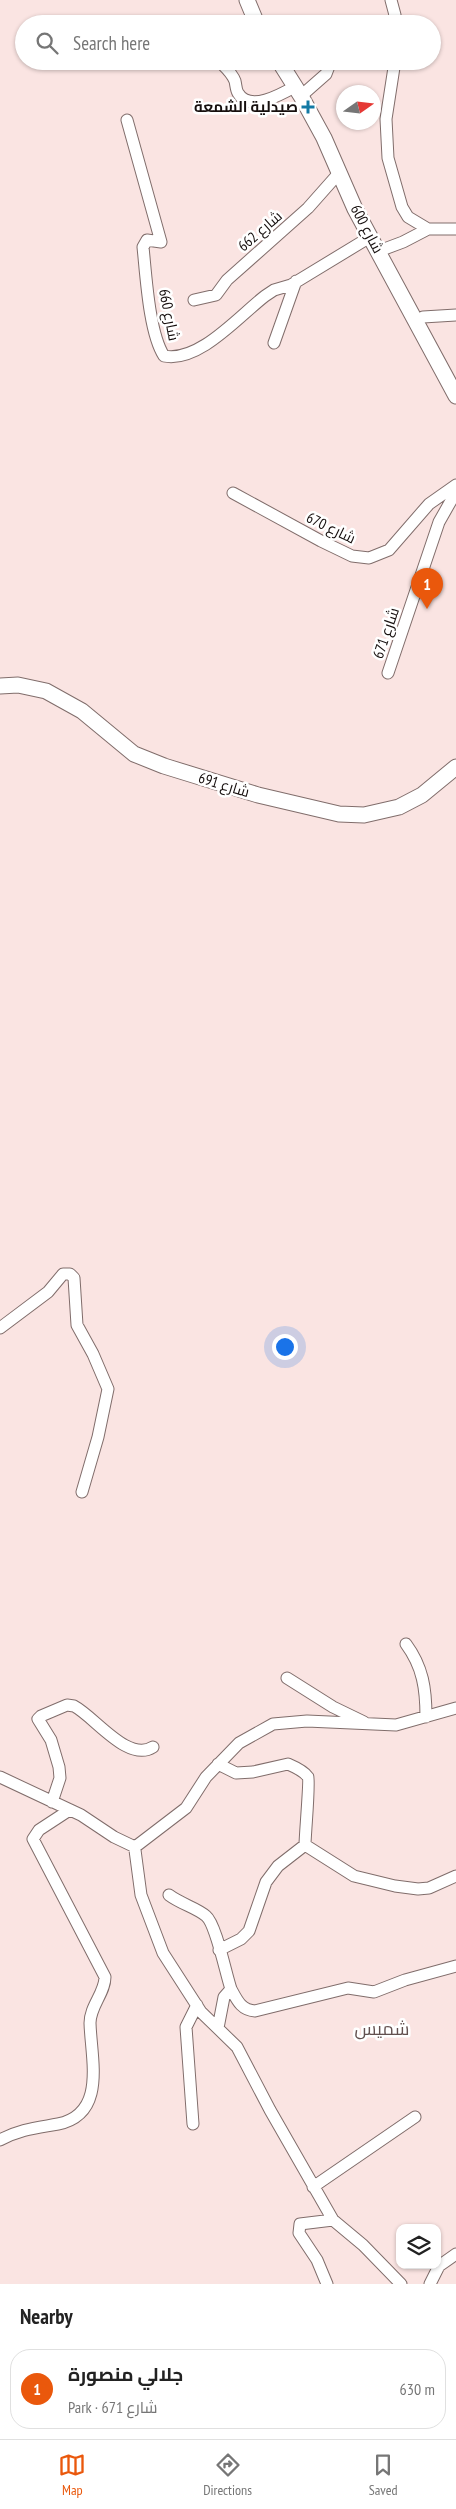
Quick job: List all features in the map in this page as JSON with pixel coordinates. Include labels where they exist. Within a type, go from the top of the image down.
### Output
[{"type":"main road","points":[[247,0],[253,15]]},
{"type":"main road","name":"شارع 600","points":[[284,70],[324,138],[370,237],[456,396]]},
{"type":"main road","name":"شارع 691","points":[[0,686],[18,685],[46,691],[82,711],[134,754],[164,766],[258,795],[339,814],[364,815],[399,807],[422,795],[456,767]]},
{"type":"street","points":[[391,0],[395,15]]},
{"type":"street","points":[[227,70],[233,77],[239,94],[246,100],[257,103],[281,94],[298,91],[326,74],[328,70]]},
{"type":"street","points":[[394,70],[386,119],[388,158],[402,207],[408,217],[428,229]]},
{"type":"street","name":"شارع 660","points":[[127,120],[161,242],[146,240],[143,247],[151,311],[159,345],[164,356],[184,356],[198,349],[265,296],[296,282],[370,237]]},
{"type":"street","name":"شارع 662","points":[[194,300],[216,295],[227,280],[302,214],[339,173]]},
{"type":"street","points":[[379,251],[428,229],[456,229]]},
{"type":"street","points":[[274,343],[296,282]]},
{"type":"street","points":[[416,321],[423,317],[456,315]]},
{"type":"street","name":"شارع 670","points":[[233,493],[352,556],[369,558],[389,550],[429,504],[456,486]]},
{"type":"street","name":"شارع 671","points":[[388,673],[439,522],[456,492]]},
{"type":"street","points":[[0,1328],[48,1292],[63,1274],[70,1274],[74,1278],[76,1325],[93,1354],[108,1389],[98,1437],[82,1492]]},
{"type":"street","points":[[406,1644],[418,1662],[426,1687],[426,1718]]},
{"type":"street","points":[[287,1678],[332,1707],[368,1725]]},
{"type":"street","points":[[52,1802],[60,1778],[51,1740],[38,1719],[41,1716],[67,1704],[74,1706],[126,1746],[139,1751],[153,1748]]},
{"type":"street","points":[[135,1847],[186,1808],[206,1777],[245,1738],[273,1724],[307,1720],[368,1725],[396,1725],[456,1708]]},
{"type":"street","points":[[218,1764],[236,1773],[253,1772],[288,1764],[305,1774],[310,1783],[305,1818],[305,1845]]},
{"type":"street","points":[[0,1777],[82,1815],[114,1837],[135,1847]]},
{"type":"street","points":[[0,2140],[34,2126],[57,2124],[74,2119],[92,2096],[91,2016],[105,1977],[33,1839],[39,1830],[68,1810]]},
{"type":"street","points":[[305,1845],[354,1876],[395,1886],[418,1889],[429,1888],[456,1876]]},
{"type":"street","points":[[219,1950],[241,1939],[249,1931],[266,1882],[278,1866],[305,1845]]},
{"type":"street","points":[[135,1847],[142,1895],[163,1953],[196,2005],[237,2047],[333,2220],[354,2237],[401,2284]]},
{"type":"street","points":[[169,1895],[188,1908],[201,1913],[211,1921],[231,1989],[239,2005],[248,2010],[255,2011],[348,1988],[374,1992],[405,1980],[456,1966]]},
{"type":"street","points":[[218,2028],[224,1997],[231,1989]]},
{"type":"street","points":[[193,2124],[186,2027],[196,2005]]},
{"type":"street","points":[[314,2187],[415,2117]]},
{"type":"street","points":[[327,2284],[317,2260],[299,2233],[300,2224],[333,2220]]},
{"type":"street","points":[[430,2284],[439,2266],[456,2254]]},
{"type":"place","name":"صيدلية الشمعة","points":[[308,107]]},
{"type":"place","name":"جلالي منصورة","points":[[427,609]]},
{"type":"district","name":"شميس","points":[[382,2029]]}]
